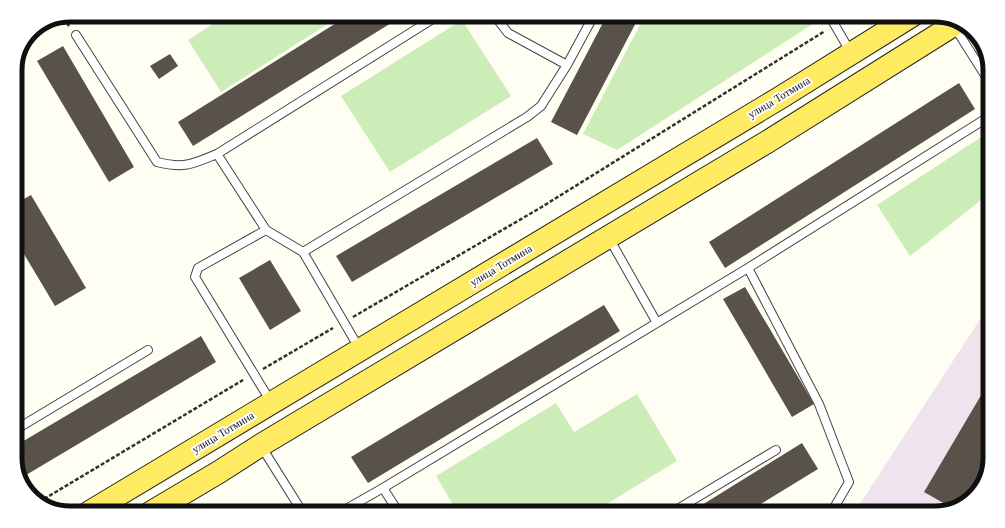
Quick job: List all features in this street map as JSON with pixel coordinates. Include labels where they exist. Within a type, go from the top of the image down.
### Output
[{"type":"main road","name":"улица Тотмина","points":[[100,506],[902,22]]},
{"type":"main road","points":[[162,506],[608,236],[767,142],[952,26]]},
{"type":"main road","points":[[809,79],[806,91],[808,98],[821,108]]},
{"type":"main road","points":[[745,118],[761,119],[769,134],[767,142]]},
{"type":"lane","points":[[76,35],[157,162],[172,166],[188,166],[218,154],[428,22]]},
{"type":"lane","points":[[499,22],[508,33],[567,65]]},
{"type":"lane","points":[[303,252],[527,117],[541,106],[567,65],[590,22]]},
{"type":"lane","points":[[833,22],[851,54]]},
{"type":"lane","points":[[961,30],[983,70]]},
{"type":"lane","points":[[351,506],[383,488],[748,268],[983,120]]},
{"type":"lane","points":[[218,154],[266,230],[303,252],[360,350]]},
{"type":"lane","points":[[266,230],[198,268],[196,276],[271,403]]},
{"type":"lane","points":[[608,236],[657,323]]},
{"type":"lane","points":[[748,268],[819,404],[849,482],[835,506]]},
{"type":"lane","points":[[22,426],[148,350]]},
{"type":"lane","points":[[261,445],[275,465],[299,506]]},
{"type":"lane","points":[[683,506],[776,450]]},
{"type":"lane","points":[[383,488],[395,506]]},
{"type":"path","points":[[45,499],[254,374],[540,208],[840,22]]},
{"type":"shaded area","points":[[983,315],[983,464],[975,484],[969,492],[959,500],[941,506],[859,506]]},
{"type":"green space","points":[[216,22],[331,22],[221,92],[188,40]]},
{"type":"green space","points":[[459,22],[463,22],[511,96],[390,172],[341,96]]},
{"type":"green space","points":[[641,22],[816,22],[617,150],[583,134]]},
{"type":"green space","points":[[983,136],[983,199],[910,256],[877,205]]},
{"type":"green space","points":[[637,394],[677,461],[603,506],[454,506],[436,476],[556,403],[574,432]]},
{"type":"building","points":[[338,22],[393,22],[193,146],[178,122]]},
{"type":"building","points":[[603,22],[636,22],[577,135],[551,122]]},
{"type":"building","points":[[63,46],[134,167],[109,182],[37,61]]},
{"type":"building","points":[[170,54],[178,66],[159,79],[150,66]]},
{"type":"building","points":[[959,83],[975,109],[725,268],[709,242]]},
{"type":"building","points":[[537,138],[553,164],[352,282],[336,256]]},
{"type":"building","points":[[31,195],[86,288],[55,306],[22,251],[22,200]]},
{"type":"building","points":[[270,260],[301,311],[270,330],[239,278]]},
{"type":"building","points":[[745,287],[814,404],[792,417],[723,299]]},
{"type":"building","points":[[604,305],[620,331],[368,483],[351,457]]},
{"type":"building","points":[[201,336],[216,362],[26,475],[22,461],[22,442]]},
{"type":"building","points":[[983,392],[983,464],[978,479],[969,492],[959,500],[946,504],[924,492]]},
{"type":"building","points":[[802,443],[818,469],[757,506],[700,506]]}]
